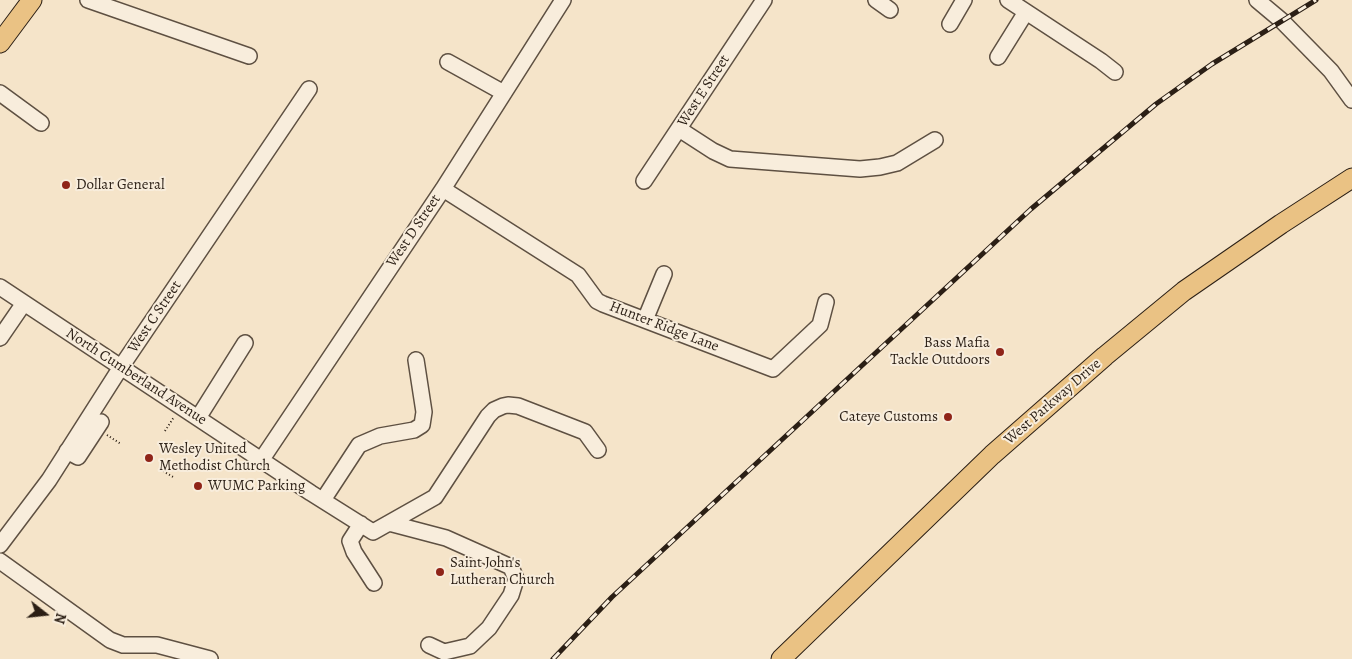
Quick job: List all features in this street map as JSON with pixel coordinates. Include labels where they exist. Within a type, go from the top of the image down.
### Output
[{"type":"main road","points":[[0,43],[32,0]]},
{"type":"main road","name":"West Parkway Drive","points":[[781,659],[992,454],[1105,356],[1184,291],[1352,178]]},
{"type":"street","points":[[88,0],[249,56]]},
{"type":"street","name":"West D Street","points":[[262,459],[443,189],[563,0]]},
{"type":"street","name":"West E Street","points":[[644,181],[764,0]]},
{"type":"street","points":[[876,0],[890,10]]},
{"type":"street","points":[[950,24],[964,0]]},
{"type":"street","points":[[1008,0],[1115,72]]},
{"type":"street","points":[[1257,0],[1331,71],[1352,100]]},
{"type":"street","points":[[998,57],[1026,12]]},
{"type":"street","points":[[448,62],[504,93]]},
{"type":"street","name":"West C Street","points":[[0,545],[49,480],[121,367],[309,89]]},
{"type":"street","points":[[0,93],[41,123]]},
{"type":"street","points":[[679,129],[713,151],[730,159],[860,169],[880,168],[897,162],[935,140]]},
{"type":"street","name":"Hunter Ridge Lane","points":[[443,189],[578,275],[597,301],[773,369],[820,325],[826,302]]},
{"type":"street","points":[[644,320],[664,274]]},
{"type":"street","name":"North Cumberland Avenue","points":[[0,287],[367,528]]},
{"type":"street","points":[[0,338],[24,304]]},
{"type":"street","points":[[198,418],[245,343]]},
{"type":"street","points":[[323,500],[359,445],[380,436],[414,430],[422,425],[424,412],[416,360]]},
{"type":"street","points":[[374,583],[354,552],[350,541],[367,528],[389,522],[435,497],[488,416],[494,410],[508,405],[518,406],[585,432],[598,450]]},
{"type":"street","points":[[68,451],[78,457],[99,425]]},
{"type":"street","points":[[389,522],[446,538],[511,567],[516,578],[511,595],[489,628],[470,646],[444,652],[429,645]]},
{"type":"street","points":[[0,561],[110,640],[123,645],[157,645],[210,659]]},
{"type":"path","points":[[165,431],[181,406]]},
{"type":"path","points":[[99,425],[121,444]]},
{"type":"path","points":[[163,471],[174,478]]},
{"type":"railway","points":[[553,659],[612,597],[1031,209],[1156,104],[1212,64],[1316,0]]},
{"type":"place","name":"Dollar General","points":[[66,185]]},
{"type":"place","name":"Bass Mafia Tackle Outdoors","points":[[1000,352]]},
{"type":"place","name":"Cateye Customs","points":[[948,417]]},
{"type":"place","name":"Wesley United Methodist Church","points":[[149,458]]},
{"type":"place","name":"WUMC Parking","points":[[198,486]]},
{"type":"place","name":"Saint John's Lutheran Church","points":[[440,572]]}]
